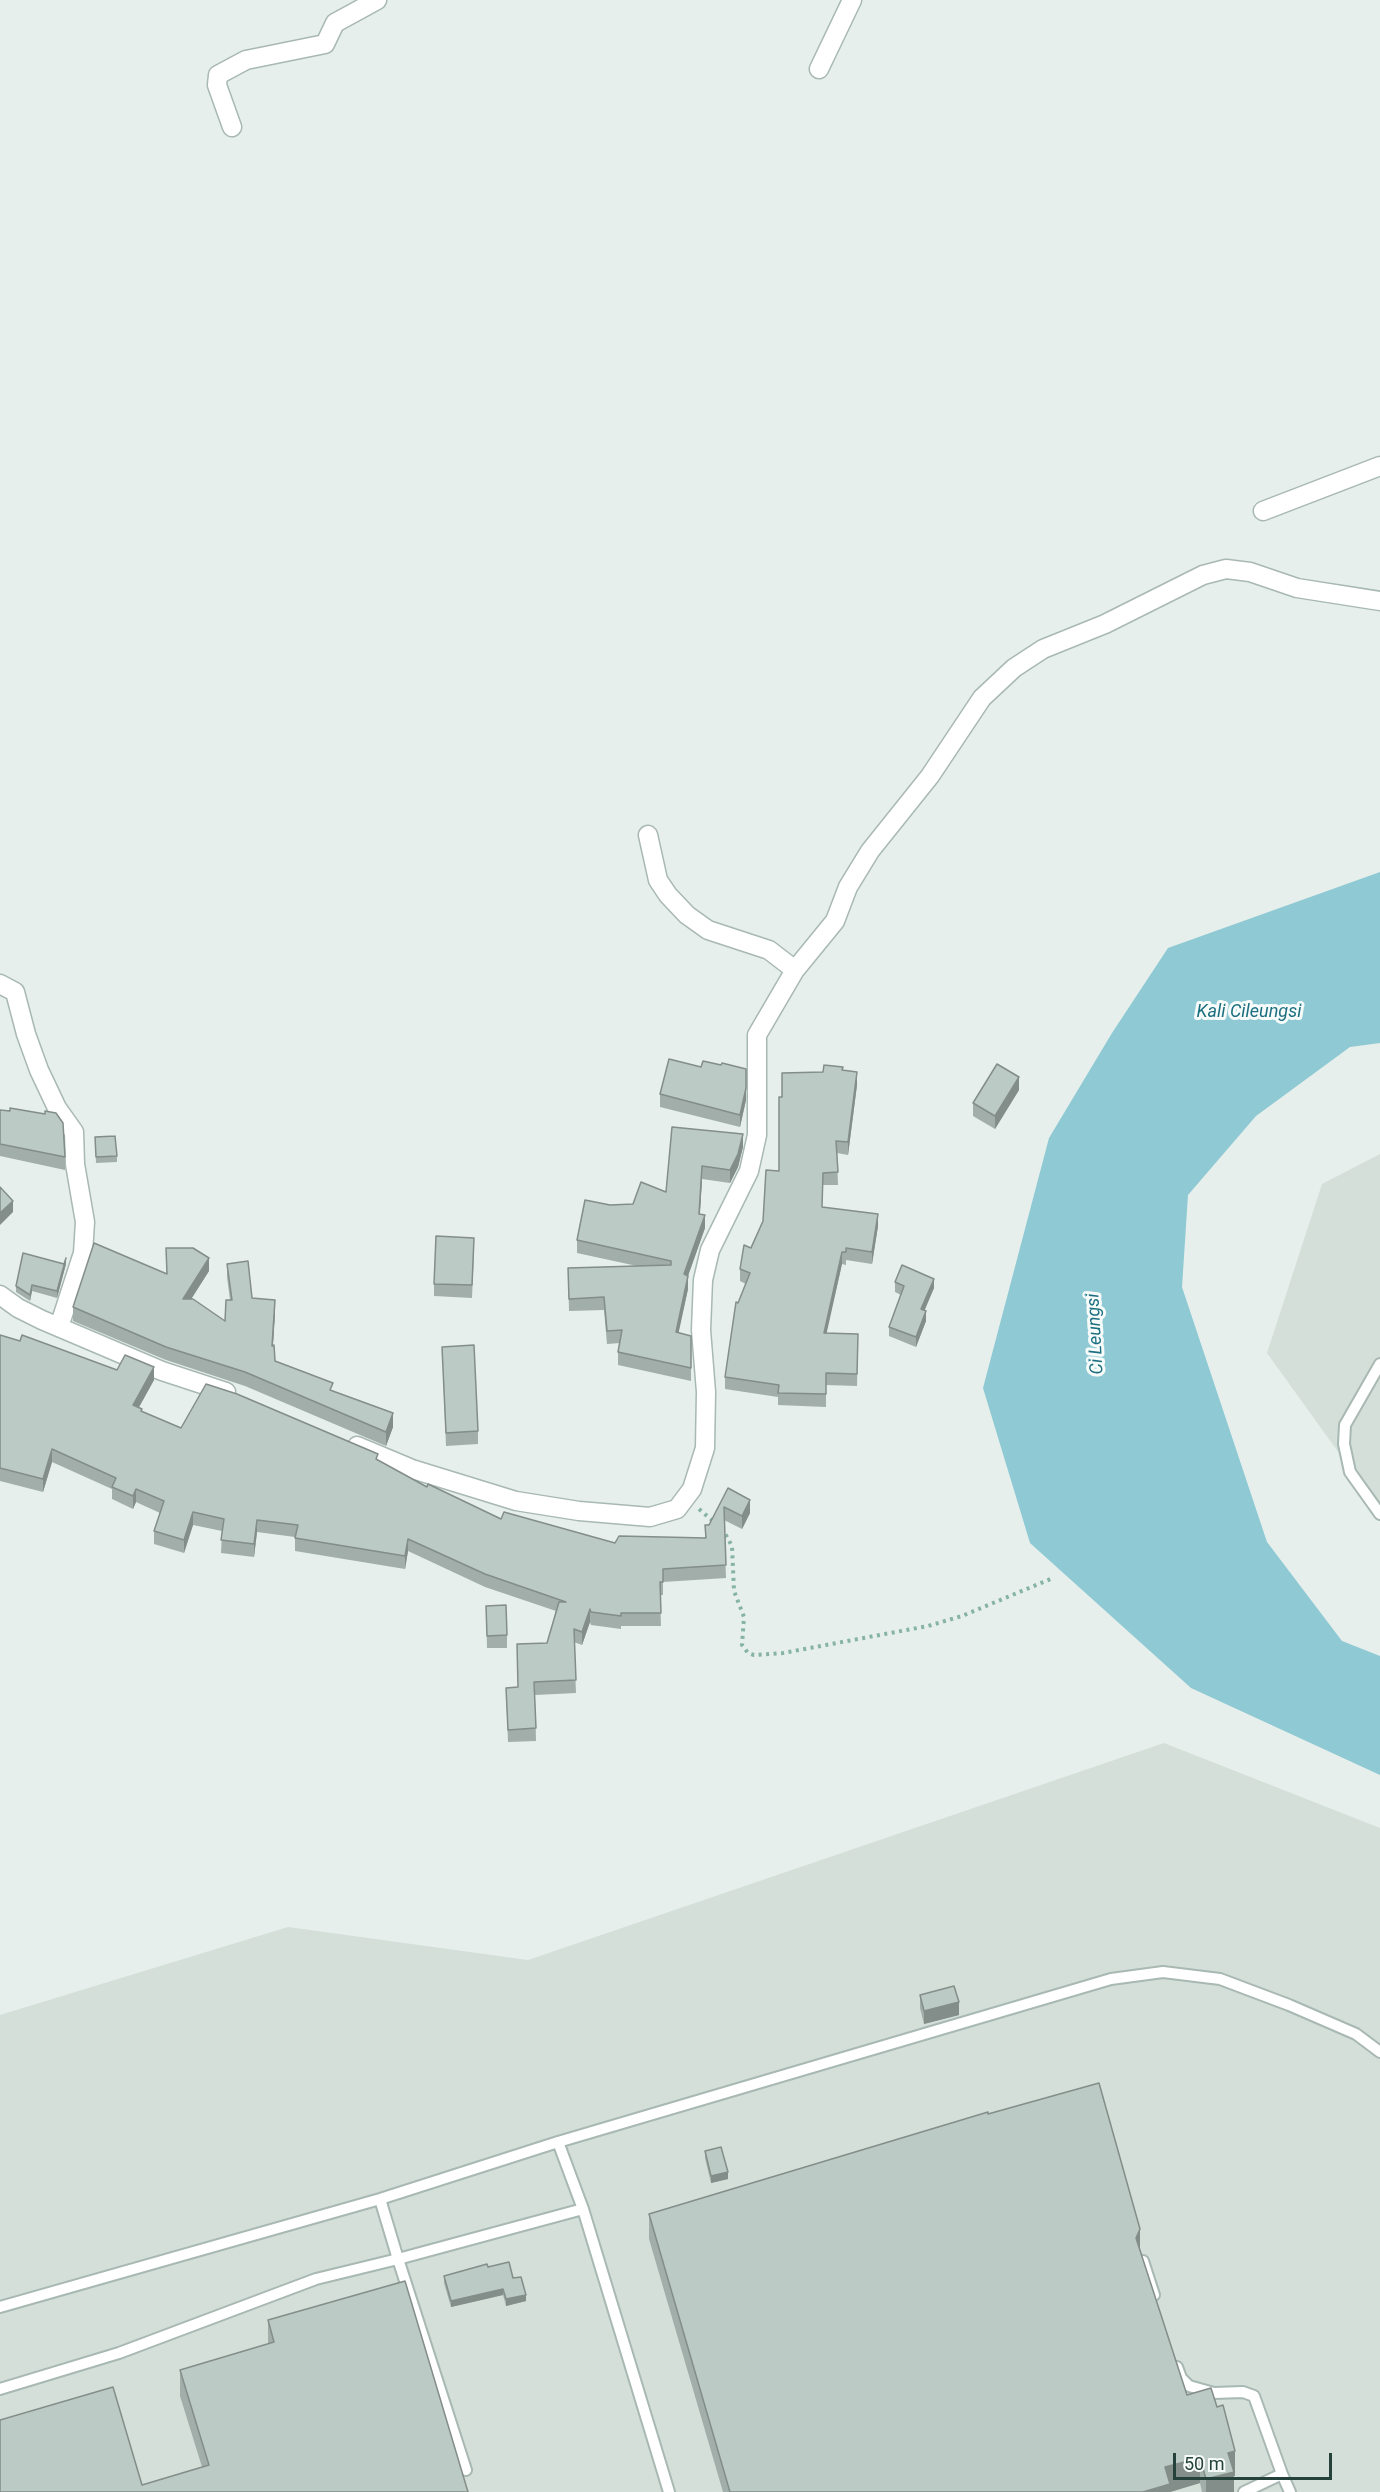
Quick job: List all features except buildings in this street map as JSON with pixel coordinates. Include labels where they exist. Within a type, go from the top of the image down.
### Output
[{"type":"street","points":[[232,127],[218,85],[218,75],[246,60],[325,44],[335,23],[377,0]]},
{"type":"street","points":[[819,69],[852,0]]},
{"type":"street","points":[[1263,511],[1380,466]]},
{"type":"street","points":[[337,1437],[412,1469],[516,1501],[579,1511],[650,1517],[677,1509],[687,1500],[697,1478],[705,1448],[703,1280],[710,1250],[749,1171],[757,1135],[757,1035],[795,970],[835,921],[848,887],[870,851],[930,776],[982,698],[1014,668],[1043,649],[1105,624],[1203,575],[1226,569],[1250,572],[1297,588],[1380,601]]},
{"type":"street","points":[[648,835],[658,880],[668,895],[687,915],[708,930],[769,950],[795,970]]},
{"type":"street","points":[[0,984],[15,992],[26,1034],[39,1070],[57,1108],[74,1132],[75,1164],[85,1222],[83,1253],[59,1327]]},
{"type":"street","points":[[0,1295],[18,1308],[162,1371],[240,1396]]},
{"type":"lane","points":[[1380,1364],[1345,1425],[1344,1444],[1350,1472],[1380,1514]]},
{"type":"lane","points":[[0,2307],[380,2199],[558,2142],[1111,1979],[1163,1972],[1220,1979],[1356,2034],[1380,2052]]},
{"type":"lane","points":[[558,2142],[583,2209],[669,2492]]},
{"type":"lane","points":[[380,2199],[466,2470]]},
{"type":"lane","points":[[0,2389],[119,2353],[316,2279],[583,2209]]},
{"type":"lane","points":[[1143,2260],[1157,2303]]},
{"type":"lane","points":[[1174,2357],[1181,2378],[1189,2386],[1214,2393],[1243,2392],[1254,2396],[1290,2492]]},
{"type":"lane","points":[[1244,2492],[1282,2474]]},
{"type":"path","points":[[687,1500],[726,1532],[732,1546],[734,1591],[744,1617],[742,1645],[748,1653],[754,1655],[783,1653],[928,1626],[962,1616],[1053,1578]]},
{"type":"shaded area","points":[[1380,1154],[1380,1510],[1267,1353],[1322,1184]]},
{"type":"shaded area","points":[[1164,1743],[1380,1828],[1380,2492],[0,2492],[0,2015],[288,1927],[528,1960]]},
{"type":"water","points":[[1380,872],[1380,1043],[1350,1047],[1256,1116],[1188,1195],[1182,1287],[1267,1542],[1342,1641],[1380,1656],[1380,1775],[1191,1688],[1030,1543],[983,1388],[1049,1138],[1112,1033],[1168,948]]},
{"type":"water label","name":"Kali Cileungsi","points":[[1249,1012]]},
{"type":"water label","name":"Ci Leungsi","points":[[1096,1334]]}]
